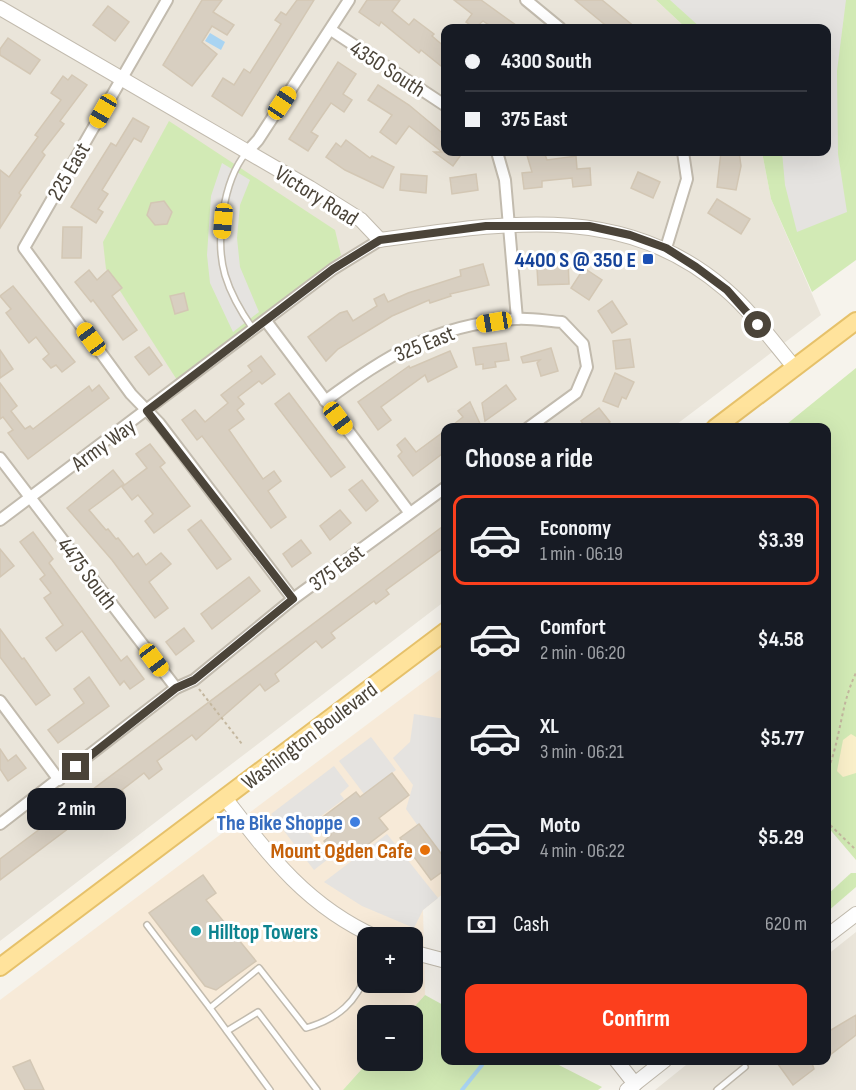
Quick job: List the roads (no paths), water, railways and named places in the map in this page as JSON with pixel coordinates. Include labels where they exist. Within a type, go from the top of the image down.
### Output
[{"type":"main road","points":[[722,423],[856,321]]},
{"type":"main road","name":"Washington Boulevard","points":[[0,967],[441,635]]},
{"type":"street","name":"225 East","points":[[147,411],[131,394],[24,248],[167,0]]},
{"type":"street","points":[[247,152],[258,140],[349,0]]},
{"type":"street","points":[[526,0],[555,24]]},
{"type":"street","name":"Victory Road","points":[[0,8],[361,220],[380,240],[486,226],[589,226],[630,235],[666,248],[727,290],[795,368]]},
{"type":"street","name":"4350 South","points":[[331,30],[441,103]]},
{"type":"street","points":[[498,156],[505,180],[517,319]]},
{"type":"street","points":[[666,248],[687,179],[684,156]]},
{"type":"street","name":"Army Way","points":[[0,520],[333,269],[380,240]]},
{"type":"street","name":"325 East","points":[[325,401],[372,366],[410,344],[446,330],[517,319],[562,322],[582,344],[586,367],[576,393],[535,423]]},
{"type":"street","points":[[266,321],[410,512]]},
{"type":"street","points":[[147,411],[293,599]]},
{"type":"street","name":"4475 South","points":[[0,458],[176,688]]},
{"type":"street","name":"375 East","points":[[0,824],[176,688],[194,680],[293,599],[441,490]]},
{"type":"street","points":[[0,701],[59,780]]},
{"type":"street","points":[[225,798],[295,884],[357,928]]},
{"type":"street","points":[[831,933],[856,914]]},
{"type":"street","points":[[423,954],[441,960]]},
{"type":"street","points":[[619,1065],[634,1088],[659,1065]]},
{"type":"lane","points":[[247,152],[238,163],[224,202],[221,240],[224,273],[237,306],[254,330]]},
{"type":"lane","points":[[147,925],[270,1090]]},
{"type":"lane","points":[[210,1008],[259,968],[306,1028],[326,1022],[349,1006],[358,993]]},
{"type":"lane","points":[[228,1031],[258,1012],[317,1090]]},
{"type":"lane","points":[[717,1090],[746,1067]]},
{"type":"water","points":[[210,33],[225,42],[221,50],[205,41]]},
{"type":"waterway","points":[[462,1090],[482,1065]]},
{"type":"place","name":"4400 S @ 350 E","points":[[648,259]]},
{"type":"place","name":"The Bike Shoppe","points":[[355,822]]},
{"type":"place","name":"Mount Ogden Cafe","points":[[425,850]]},
{"type":"place","name":"Hilltop Towers","points":[[196,931]]}]
